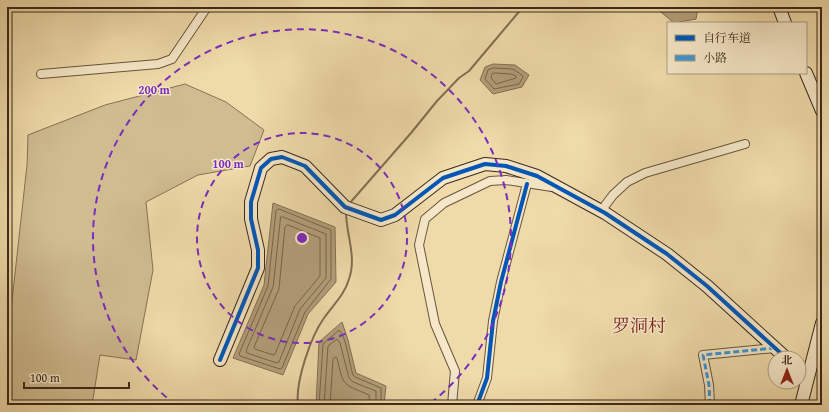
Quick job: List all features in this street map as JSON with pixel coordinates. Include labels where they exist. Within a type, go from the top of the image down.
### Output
[{"type":"street","points":[[41,74],[158,64],[172,60],[207,7]]},
{"type":"street","points":[[778,7],[785,22]]},
{"type":"street","points":[[806,74],[822,111]]},
{"type":"street","points":[[601,211],[613,195],[627,182],[644,173],[745,144]]},
{"type":"street","points":[[220,360],[258,268],[258,250],[251,219],[251,202],[261,168],[271,159],[282,156],[305,166],[347,208],[382,220],[395,216],[443,178],[485,164],[506,166],[537,176],[601,211],[667,254],[707,286],[775,348]]},
{"type":"street","points":[[452,405],[455,371],[435,324],[419,246],[425,219],[444,203],[490,181],[506,180],[561,189]]},
{"type":"street","points":[[477,405],[487,378],[493,321],[501,282],[527,184]]},
{"type":"street","points":[[801,405],[809,379],[822,323]]},
{"type":"street","points":[[710,405],[709,385],[703,356],[775,348]]},
{"type":"shaded area","points":[[185,84],[226,102],[264,130],[250,166],[198,175],[146,202],[153,270],[136,360],[100,355],[92,405],[7,405],[7,346],[27,165],[28,135],[105,105]]},
{"type":"water","points":[[655,7],[698,7],[696,19],[673,22]]},
{"type":"water","points":[[493,64],[515,65],[529,75],[522,87],[493,94],[480,80],[485,67]]},
{"type":"water","points":[[273,203],[335,227],[336,282],[308,314],[283,375],[233,358],[264,285]]},
{"type":"water","points":[[342,322],[356,373],[386,386],[384,405],[316,405],[319,342]]},
{"type":"waterway","points":[[349,204],[437,101],[459,78],[469,71],[523,7]]},
{"type":"waterway","points":[[298,405],[301,372],[309,347],[324,318],[345,290],[351,271],[352,254],[346,212]]},
{"type":"waterway","points":[[226,401],[229,405]]},
{"type":"marked path","points":[[710,405],[709,385],[703,355],[775,348]]},
{"type":"cycle path","points":[[220,360],[258,268],[258,250],[251,219],[251,202],[261,168],[271,159],[282,157],[305,166],[345,207],[381,220],[395,215],[443,178],[485,164],[506,166],[537,176],[605,213],[667,254],[707,286],[777,350]]},
{"type":"cycle path","points":[[477,405],[487,378],[493,321],[501,282],[527,184]]},
{"type":"district","name":"罗洞村","points":[[639,325]]}]
